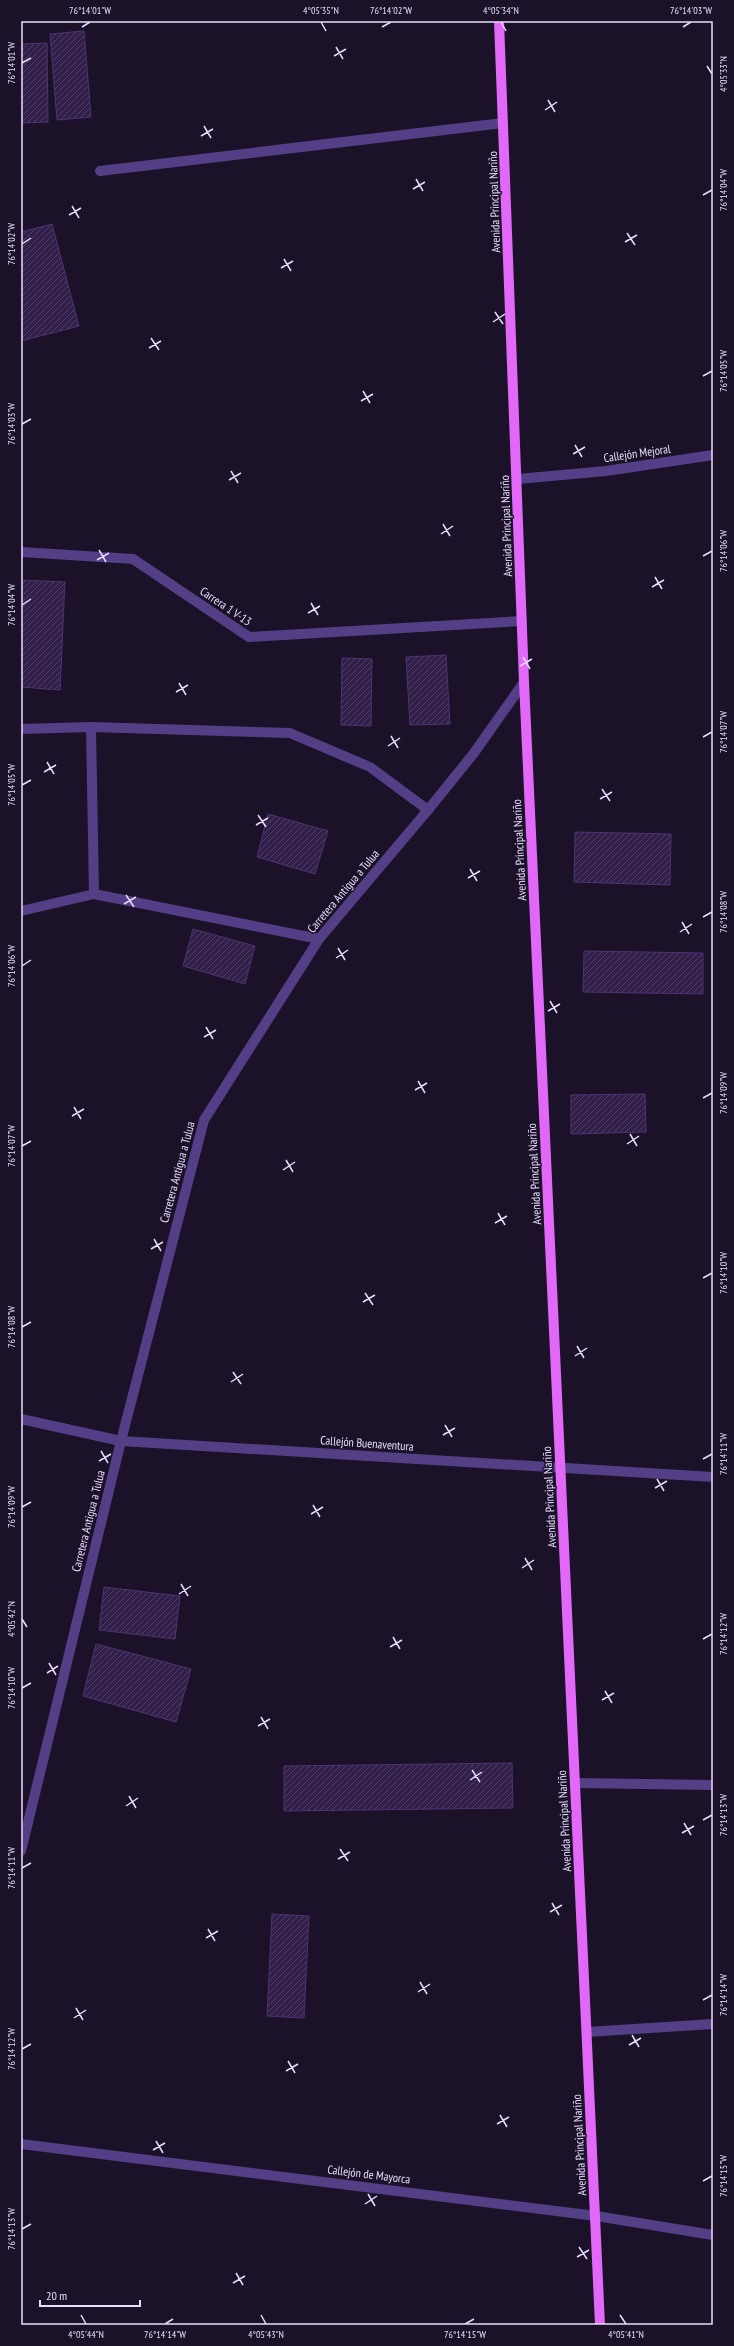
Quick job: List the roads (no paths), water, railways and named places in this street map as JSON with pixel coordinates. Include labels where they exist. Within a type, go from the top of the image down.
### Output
[{"type":"main road","name":"Avenida Principal Nariño","points":[[499,21],[518,479],[524,682],[600,2325]]},
{"type":"street","points":[[100,171],[503,123]]},
{"type":"street","name":"Callejón Mejoral","points":[[518,479],[606,471],[713,455]]},
{"type":"street","name":"Carrera 1 V-13","points":[[21,552],[133,559],[249,637],[522,621]]},
{"type":"street","name":"Carretera Antigua a Tulua","points":[[21,1851],[121,1441],[204,1120],[319,939],[474,753],[524,682]]},
{"type":"street","points":[[21,729],[91,727],[290,733],[370,767],[428,810]]},
{"type":"street","points":[[91,727],[94,894]]},
{"type":"street","points":[[21,911],[94,894],[319,939]]},
{"type":"street","name":"Callejón Buenaventura","points":[[21,1419],[121,1441],[560,1469],[713,1477]]},
{"type":"street","points":[[575,1783],[713,1785]]},
{"type":"street","points":[[587,2032],[713,2024]]},
{"type":"street","name":"Callejón de Mayorca","points":[[21,2144],[596,2216],[713,2235]]}]
